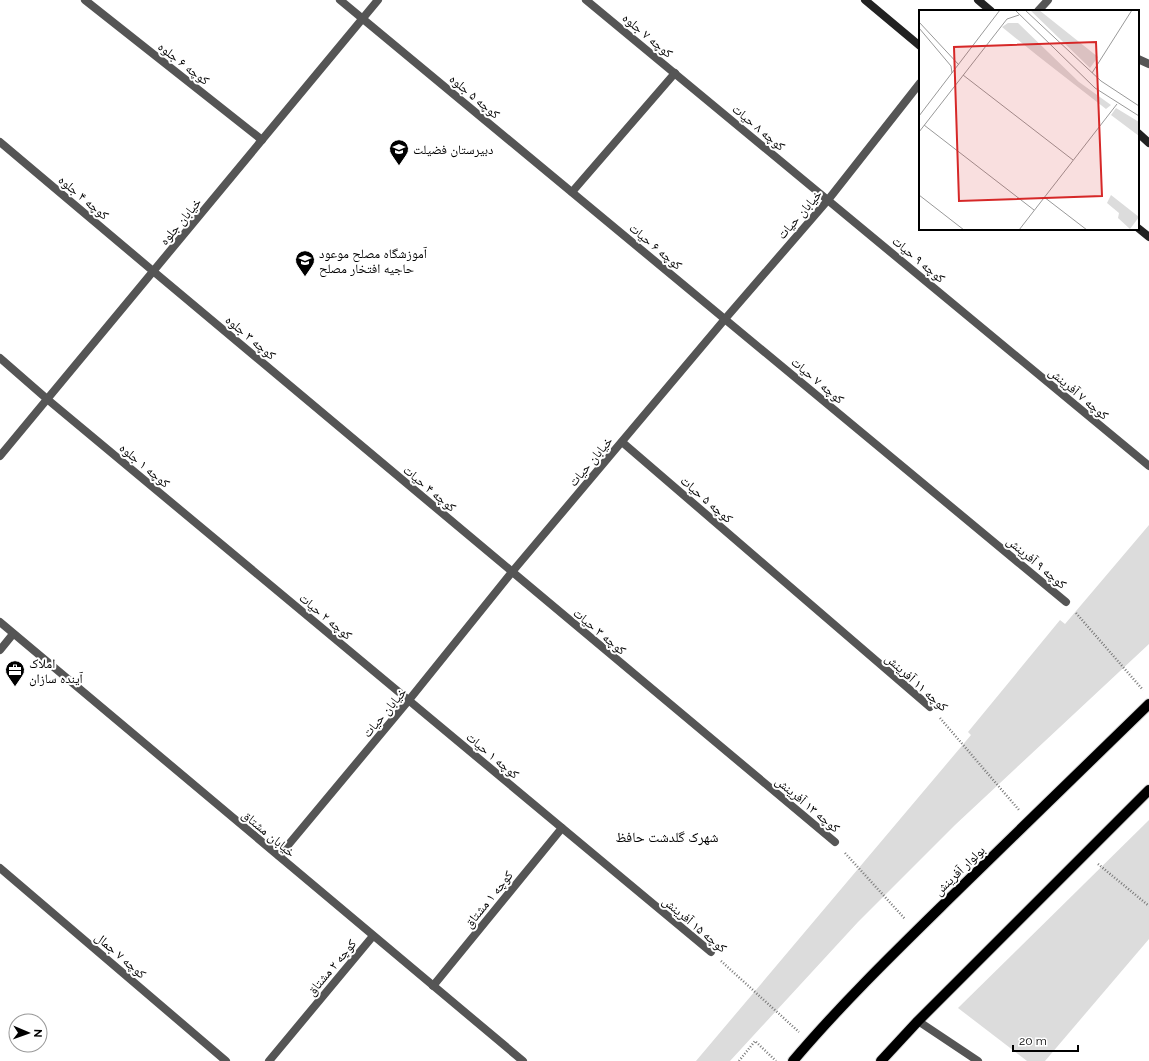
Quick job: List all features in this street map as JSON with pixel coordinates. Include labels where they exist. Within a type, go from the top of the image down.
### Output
[{"type":"main road","points":[[864,0],[919,45]]},
{"type":"main road","points":[[978,0],[990,10]]},
{"type":"main road","points":[[1139,135],[1149,143]]},
{"type":"main road","points":[[1139,229],[1149,237]]},
{"type":"main road","name":"بولوار آفرینش","points":[[793,1061],[872,975],[1028,820],[1149,704]]},
{"type":"main road","points":[[881,1061],[918,1020],[1149,790]]},
{"type":"street","name":"کوچه ۵ جلوه","points":[[340,0],[572,192]]},
{"type":"street","name":"خیابان جلوه","points":[[0,456],[378,0]]},
{"type":"street","name":"کوچه ۷ جلوه","points":[[586,0],[675,74]]},
{"type":"street","points":[[1039,10],[1048,0]]},
{"type":"street","name":"کوچه ۶ جلوه","points":[[88,2],[262,140]]},
{"type":"street","points":[[1139,59],[1149,64]]},
{"type":"street","points":[[572,192],[675,74]]},
{"type":"street","name":"کوچه ۸ حیات","points":[[675,74],[828,200]]},
{"type":"street","name":"خیابان حیات","points":[[279,856],[409,700],[512,572],[725,319],[828,200],[919,84]]},
{"type":"street","name":"کوچه ۴ جلوه","points":[[0,142],[153,271]]},
{"type":"street","name":"کوچه ۶ حیات","points":[[572,192],[725,319]]},
{"type":"street","name":"کوچه ۹ حیات","points":[[828,200],[994,338]]},
{"type":"street","name":"کوچه ۳ جلوه","points":[[153,271],[333,422]]},
{"type":"street","name":"کوچه ۷ حیات","points":[[725,319],[896,461]]},
{"type":"street","name":"کوچه ۷ آفرینش","points":[[994,338],[1149,466]]},
{"type":"street","name":"کوچه ۱ جلوه","points":[[0,358],[228,550]]},
{"type":"street","name":"کوچه ۴ حیات","points":[[333,422],[512,572]]},
{"type":"street","name":"کوچه ۵ حیات","points":[[622,442],[776,574]]},
{"type":"street","name":"کوچه ۹ آفرینش","points":[[896,461],[1066,602]]},
{"type":"street","name":"کوچه ۲ حیات","points":[[228,550],[409,700]]},
{"type":"street","name":"کوچه ۳ حیات","points":[[512,572],[673,707]]},
{"type":"street","name":"کوچه ۱۱ آفرینش","points":[[776,574],[930,707]]},
{"type":"street","name":"خیابان مشتاق","points":[[0,622],[522,1061]]},
{"type":"street","points":[[0,650],[14,634]]},
{"type":"street","name":"کوچه ۱ حیات","points":[[409,700],[562,828]]},
{"type":"street","name":"کوچه ۱۳ آفرینش","points":[[673,707],[835,842]]},
{"type":"street","name":"کوچه ۱۵ آفرینش","points":[[562,828],[711,952]]},
{"type":"street","name":"کوچه ۱ مشتاق","points":[[433,986],[562,828]]},
{"type":"street","name":"کوچه ۷ جمال","points":[[0,868],[226,1061]]},
{"type":"street","name":"کوچه ۲ مشتاق","points":[[269,1061],[373,936]]},
{"type":"street","points":[[918,1020],[978,1061]]},
{"type":"path","name":"کوچه ۹ آفرینش","points":[[1066,602],[1144,691]]},
{"type":"path","name":"کوچه ۱۱ آفرینش","points":[[930,707],[1028,820]]},
{"type":"path","name":"کوچه ۱۳ آفرینش","points":[[835,842],[916,931]]},
{"type":"path","points":[[1086,854],[1149,906]]},
{"type":"path","name":"کوچه ۱۵ آفرینش","points":[[711,952],[810,1041]]},
{"type":"path","points":[[739,1061],[755,1041],[777,1061]]},
{"type":"shaded area","points":[[1149,525],[1149,644],[955,825],[858,922],[730,1061],[696,1061],[971,735],[968,732],[1060,620],[1065,624]]},
{"type":"shaded area","points":[[1149,820],[1149,939],[1045,1061],[1027,1061],[958,1008]]},
{"type":"place","name":"دبیرستان فضیلت","points":[[399,166]]},
{"type":"place","name":"آموزشگاه مصلح موعود حاجیه افتخار مصلح","points":[[305,277]]},
{"type":"place","name":"املاک آینده سازان","points":[[15,687]]},
{"type":"district","name":"شهرک گلدشت حافظ","points":[[667,837]]}]
